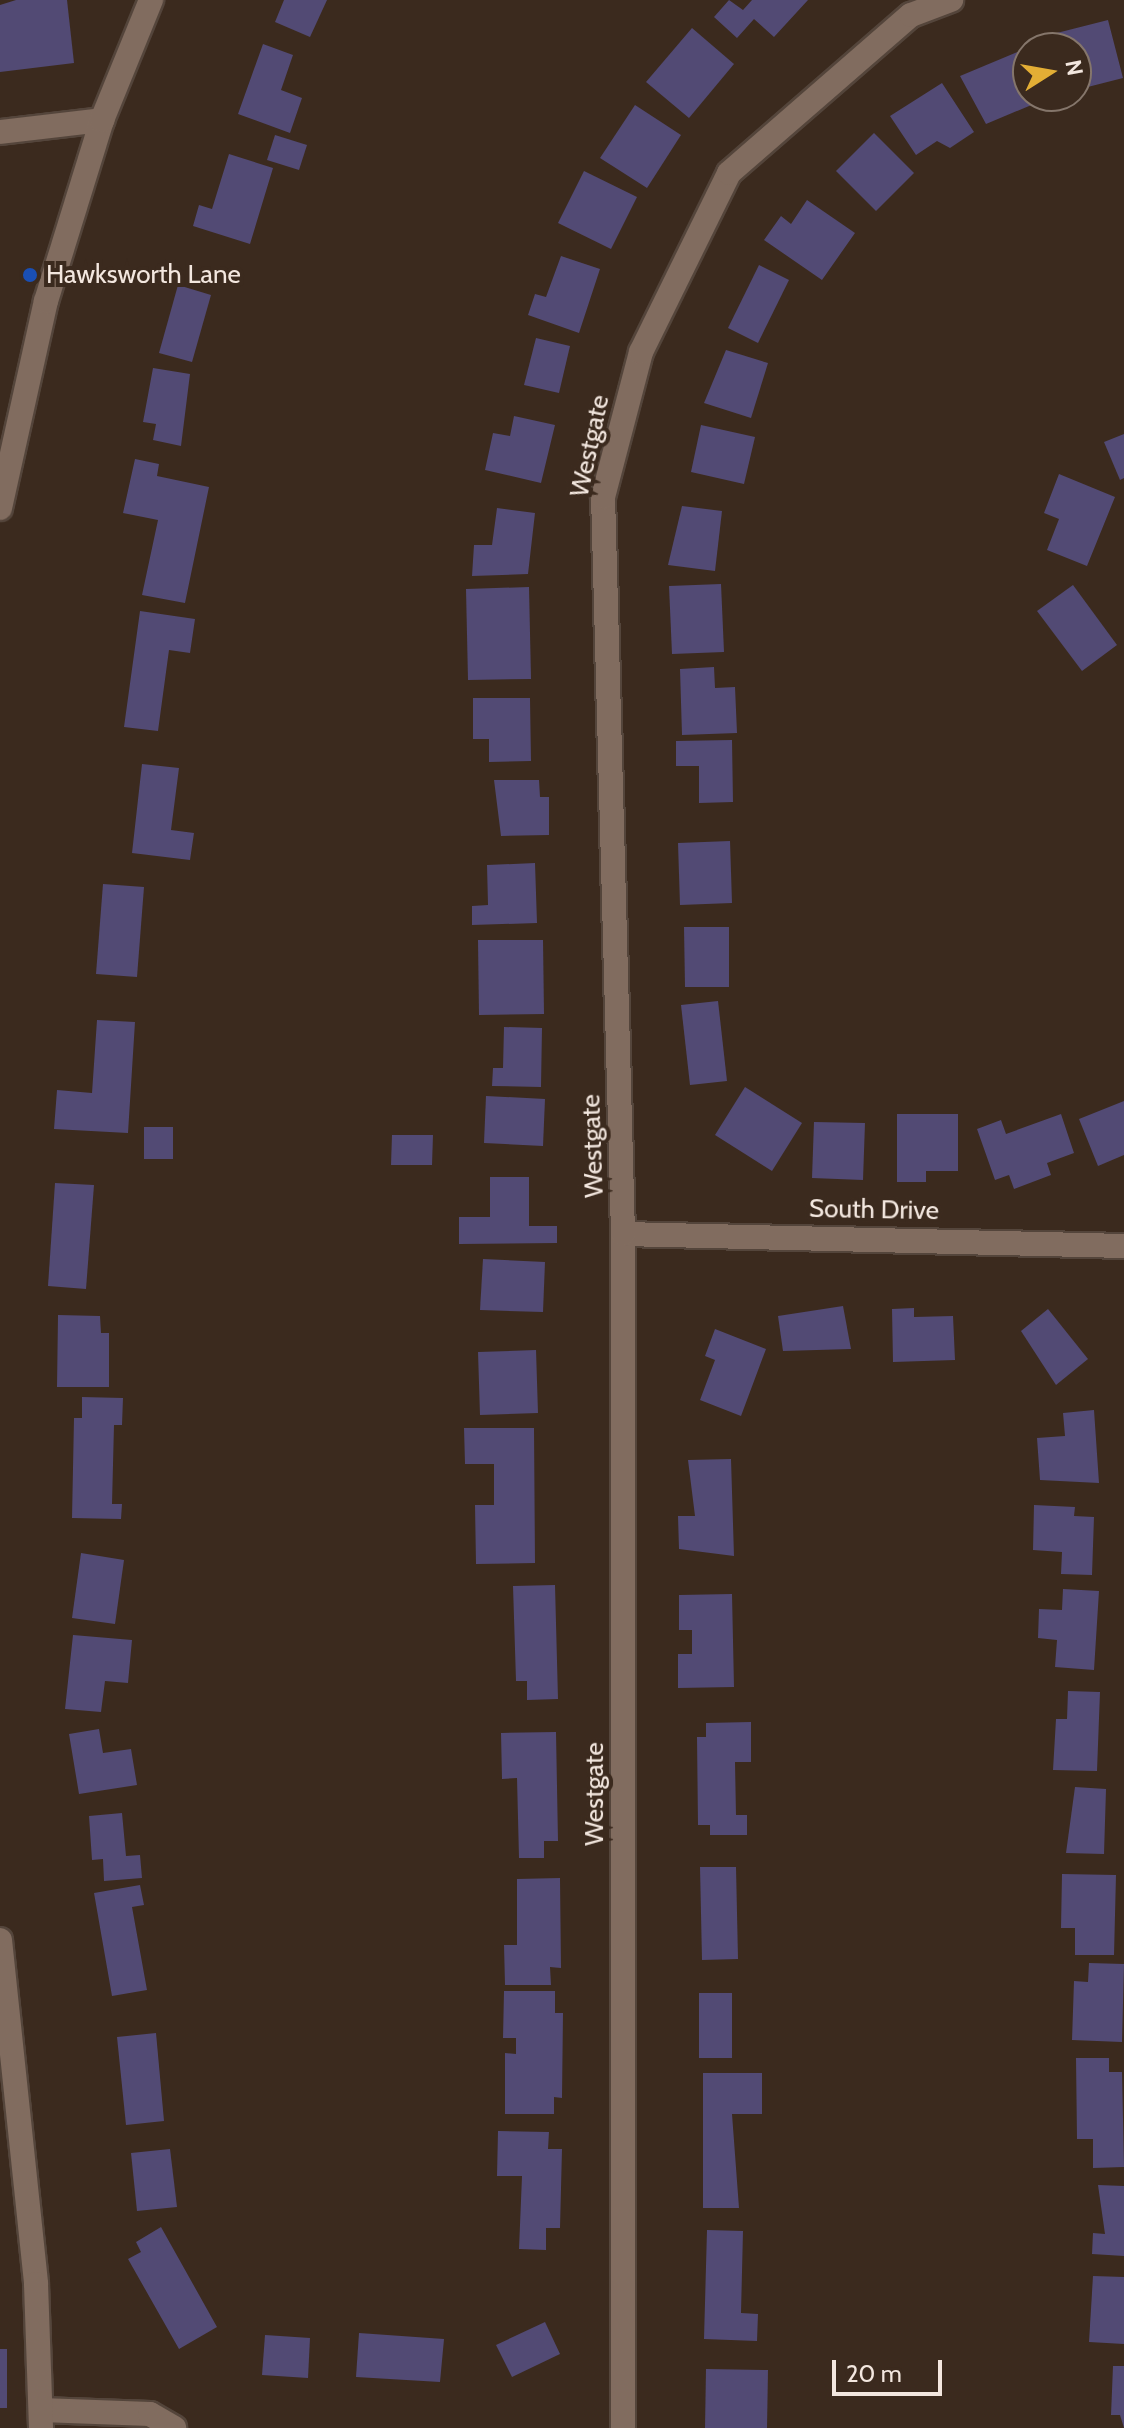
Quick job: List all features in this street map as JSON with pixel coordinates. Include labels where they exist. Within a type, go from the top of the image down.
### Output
[{"type":"street","points":[[0,508],[46,301],[102,120],[151,0]]},
{"type":"street","name":"Westgate","points":[[623,2428],[623,1234],[603,497],[641,352],[729,173],[911,15],[951,0]]},
{"type":"street","points":[[0,132],[102,120]]},
{"type":"street","name":"South Drive","points":[[623,1234],[1124,1246]]},
{"type":"street","points":[[0,1940],[36,2284],[41,2419],[150,2414],[174,2428]]},
{"type":"building","points":[[16,0],[67,0],[74,63],[0,72],[0,5]]},
{"type":"building","points":[[284,0],[327,0],[310,37],[275,22]]},
{"type":"building","points":[[729,0],[743,10],[752,0],[808,0],[774,37],[754,19],[737,38],[714,17]]},
{"type":"building","points":[[1108,20],[1123,78],[1092,86],[1092,32],[1061,32]]},
{"type":"building","points":[[692,28],[734,64],[689,118],[646,82]]},
{"type":"building","points":[[263,44],[293,55],[281,90],[302,98],[290,133],[238,114]]},
{"type":"building","points":[[1012,54],[1012,112],[1015,112],[986,124],[960,76]]},
{"type":"building","points":[[942,83],[974,132],[950,148],[937,141],[916,155],[890,116]]},
{"type":"building","points":[[635,105],[681,135],[647,188],[600,158]]},
{"type":"building","points":[[874,133],[914,173],[876,211],[836,171]]},
{"type":"building","points":[[275,135],[307,145],[299,170],[267,160]]},
{"type":"building","points":[[229,154],[273,168],[250,244],[193,226],[199,205],[212,209]]},
{"type":"building","points":[[584,171],[637,197],[611,249],[558,223]]},
{"type":"building","points":[[807,200],[855,233],[822,280],[764,240],[781,216],[791,224]]},
{"type":"building","points":[[561,256],[600,269],[579,333],[528,315],[535,294],[546,297]]},
{"type":"building","points":[[759,265],[789,280],[758,343],[728,328]]},
{"type":"building","points":[[178,285],[211,295],[192,362],[159,353]]},
{"type":"building","points":[[536,338],[570,346],[559,393],[524,385]]},
{"type":"building","points":[[726,350],[768,363],[751,418],[704,403]]},
{"type":"building","points":[[153,368],[190,374],[181,446],[153,440],[156,424],[143,422]]},
{"type":"building","points":[[514,416],[555,425],[541,483],[485,470],[493,433],[510,436]]},
{"type":"building","points":[[701,425],[755,437],[744,484],[691,472]]},
{"type":"building","points":[[1124,434],[1124,478],[1120,480],[1104,442]]},
{"type":"building","points":[[135,459],[159,464],[157,476],[209,487],[185,603],[142,595],[158,520],[123,513]]},
{"type":"building","points":[[1059,474],[1115,497],[1087,566],[1047,550],[1059,519],[1044,513]]},
{"type":"building","points":[[682,506],[722,511],[715,571],[668,565]]},
{"type":"building","points":[[497,508],[535,513],[528,574],[472,576],[474,545],[492,545]]},
{"type":"building","points":[[721,584],[724,652],[672,654],[669,586]]},
{"type":"building","points":[[1073,585],[1117,645],[1082,671],[1037,611]]},
{"type":"building","points":[[529,587],[531,679],[468,680],[466,589]]},
{"type":"building","points":[[140,611],[195,619],[190,653],[169,650],[158,731],[124,727]]},
{"type":"building","points":[[714,667],[715,688],[735,687],[737,733],[682,735],[680,669]]},
{"type":"building","points":[[473,698],[530,698],[531,761],[489,762],[489,739],[473,739]]},
{"type":"building","points":[[732,740],[733,802],[699,803],[699,766],[676,766],[676,741]]},
{"type":"building","points":[[142,764],[179,768],[171,830],[194,833],[190,860],[132,853]]},
{"type":"building","points":[[494,780],[539,780],[540,797],[549,797],[549,835],[501,836]]},
{"type":"building","points":[[730,841],[732,903],[680,905],[678,843]]},
{"type":"building","points":[[535,863],[537,923],[472,925],[472,906],[488,905],[487,865]]},
{"type":"building","points":[[103,884],[144,887],[137,977],[96,974]]},
{"type":"building","points":[[684,927],[729,927],[729,987],[685,987]]},
{"type":"building","points":[[478,940],[543,940],[544,1014],[479,1015]]},
{"type":"building","points":[[718,1001],[727,1081],[690,1085],[681,1005]]},
{"type":"building","points":[[97,1020],[135,1022],[128,1133],[54,1129],[57,1090],[92,1093]]},
{"type":"building","points":[[504,1027],[542,1028],[541,1087],[492,1086],[493,1068],[503,1068]]},
{"type":"building","points":[[745,1087],[802,1123],[772,1171],[715,1135]]},
{"type":"building","points":[[486,1096],[545,1099],[543,1146],[484,1143]]},
{"type":"building","points":[[1124,1101],[1124,1155],[1098,1166],[1079,1119]]},
{"type":"building","points":[[897,1114],[958,1114],[958,1171],[926,1171],[926,1182],[897,1182]]},
{"type":"building","points":[[1061,1114],[1074,1153],[1047,1163],[1051,1175],[1014,1189],[1009,1175],[995,1180],[977,1129],[1001,1120],[1006,1134]]},
{"type":"building","points":[[814,1122],[865,1123],[863,1180],[812,1178]]},
{"type":"building","points":[[144,1127],[173,1127],[173,1159],[144,1159]]},
{"type":"building","points":[[392,1135],[433,1135],[432,1165],[391,1165]]},
{"type":"building","points":[[490,1177],[529,1177],[529,1226],[557,1226],[557,1243],[459,1244],[459,1217],[490,1217]]},
{"type":"building","points":[[55,1183],[94,1185],[86,1289],[48,1286]]},
{"type":"building","points":[[483,1259],[545,1262],[543,1312],[480,1310]]},
{"type":"building","points":[[843,1306],[851,1349],[783,1351],[778,1316]]},
{"type":"building","points":[[914,1308],[914,1317],[953,1316],[955,1360],[893,1362],[892,1309]]},
{"type":"building","points":[[1048,1309],[1088,1359],[1056,1385],[1021,1331]]},
{"type":"building","points":[[58,1315],[100,1316],[101,1333],[109,1333],[109,1387],[57,1387]]},
{"type":"building","points":[[715,1329],[766,1349],[741,1416],[700,1400],[715,1360],[705,1356]]},
{"type":"building","points":[[536,1350],[538,1413],[480,1415],[478,1352]]},
{"type":"building","points":[[82,1397],[123,1398],[122,1425],[114,1425],[112,1504],[122,1504],[121,1519],[72,1518],[74,1418],[82,1418]]},
{"type":"building","points":[[1094,1410],[1099,1483],[1040,1480],[1037,1438],[1065,1436],[1063,1413]]},
{"type":"building","points":[[464,1428],[534,1428],[535,1563],[476,1564],[475,1505],[494,1505],[494,1464],[465,1464]]},
{"type":"building","points":[[731,1459],[734,1556],[679,1549],[678,1516],[695,1516],[688,1460]]},
{"type":"building","points":[[1034,1505],[1075,1507],[1074,1516],[1094,1517],[1092,1575],[1061,1574],[1062,1552],[1033,1550]]},
{"type":"building","points":[[81,1553],[124,1560],[115,1624],[72,1618]]},
{"type":"building","points":[[555,1585],[558,1699],[527,1700],[527,1681],[516,1681],[513,1586]]},
{"type":"building","points":[[1063,1589],[1099,1591],[1094,1670],[1055,1667],[1057,1640],[1038,1638],[1039,1609],[1062,1610]]},
{"type":"building","points":[[732,1594],[734,1687],[678,1688],[678,1654],[692,1654],[692,1630],[679,1630],[679,1595]]},
{"type":"building","points":[[73,1635],[132,1640],[128,1683],[105,1681],[101,1712],[65,1709]]},
{"type":"building","points":[[1068,1691],[1100,1692],[1097,1771],[1053,1770],[1056,1719],[1067,1719]]},
{"type":"building","points":[[751,1722],[751,1762],[735,1762],[736,1815],[747,1815],[747,1835],[710,1835],[710,1825],[698,1825],[697,1737],[706,1737],[706,1723]]},
{"type":"building","points":[[99,1729],[103,1753],[131,1749],[137,1785],[79,1794],[69,1734]]},
{"type":"building","points":[[556,1732],[558,1841],[544,1841],[544,1858],[519,1858],[517,1778],[502,1779],[501,1733]]},
{"type":"building","points":[[1075,1787],[1106,1789],[1104,1854],[1066,1853]]},
{"type":"building","points":[[122,1813],[126,1856],[140,1855],[142,1878],[104,1881],[103,1859],[92,1860],[89,1816]]},
{"type":"building","points":[[700,1867],[736,1867],[738,1959],[702,1960]]},
{"type":"building","points":[[1062,1874],[1116,1875],[1114,1955],[1075,1955],[1075,1928],[1061,1928]]},
{"type":"building","points":[[560,1878],[561,1968],[550,1967],[551,1985],[505,1985],[504,1945],[517,1945],[517,1879]]},
{"type":"building","points":[[140,1885],[144,1905],[132,1907],[147,1990],[112,1996],[94,1893]]},
{"type":"building","points":[[1089,1963],[1124,1964],[1122,2042],[1072,2040],[1074,1981],[1088,1982]]},
{"type":"building","points":[[504,1991],[555,1991],[555,2013],[563,2013],[562,2098],[554,2097],[554,2114],[505,2114],[505,2053],[516,2054],[516,2038],[503,2038]]},
{"type":"building","points":[[699,1993],[732,1993],[732,2058],[699,2058]]},
{"type":"building","points":[[156,2033],[164,2121],[126,2125],[117,2037]]},
{"type":"building","points":[[1076,2058],[1109,2058],[1109,2072],[1122,2072],[1124,2167],[1093,2168],[1093,2139],[1077,2139]]},
{"type":"building","points":[[703,2073],[762,2073],[762,2114],[732,2114],[739,2208],[703,2208]]},
{"type":"building","points":[[498,2131],[549,2132],[548,2149],[562,2149],[560,2228],[546,2228],[546,2250],[519,2249],[522,2176],[497,2176]]},
{"type":"building","points":[[170,2149],[177,2207],[137,2211],[131,2153]]},
{"type":"building","points":[[1098,2185],[1124,2186],[1124,2256],[1092,2254],[1093,2233],[1105,2234]]},
{"type":"building","points":[[161,2227],[217,2327],[179,2349],[128,2259],[141,2252],[136,2242]]},
{"type":"building","points":[[707,2230],[743,2231],[741,2313],[758,2314],[757,2341],[704,2339]]},
{"type":"building","points":[[1093,2276],[1124,2277],[1124,2344],[1089,2342]]},
{"type":"building","points":[[545,2322],[560,2354],[512,2377],[496,2345]]},
{"type":"building","points":[[359,2333],[444,2339],[440,2382],[356,2377]]},
{"type":"building","points":[[265,2335],[310,2338],[308,2378],[262,2375]]},
{"type":"building","points":[[0,2349],[7,2349],[7,2408],[0,2408]]},
{"type":"building","points":[[1113,2366],[1124,2366],[1124,2428],[1120,2415],[1111,2415]]},
{"type":"building","points":[[706,2369],[768,2370],[767,2428],[705,2428]]},
{"type":"place","name":"Hawksworth Lane","points":[[30,275]]}]
